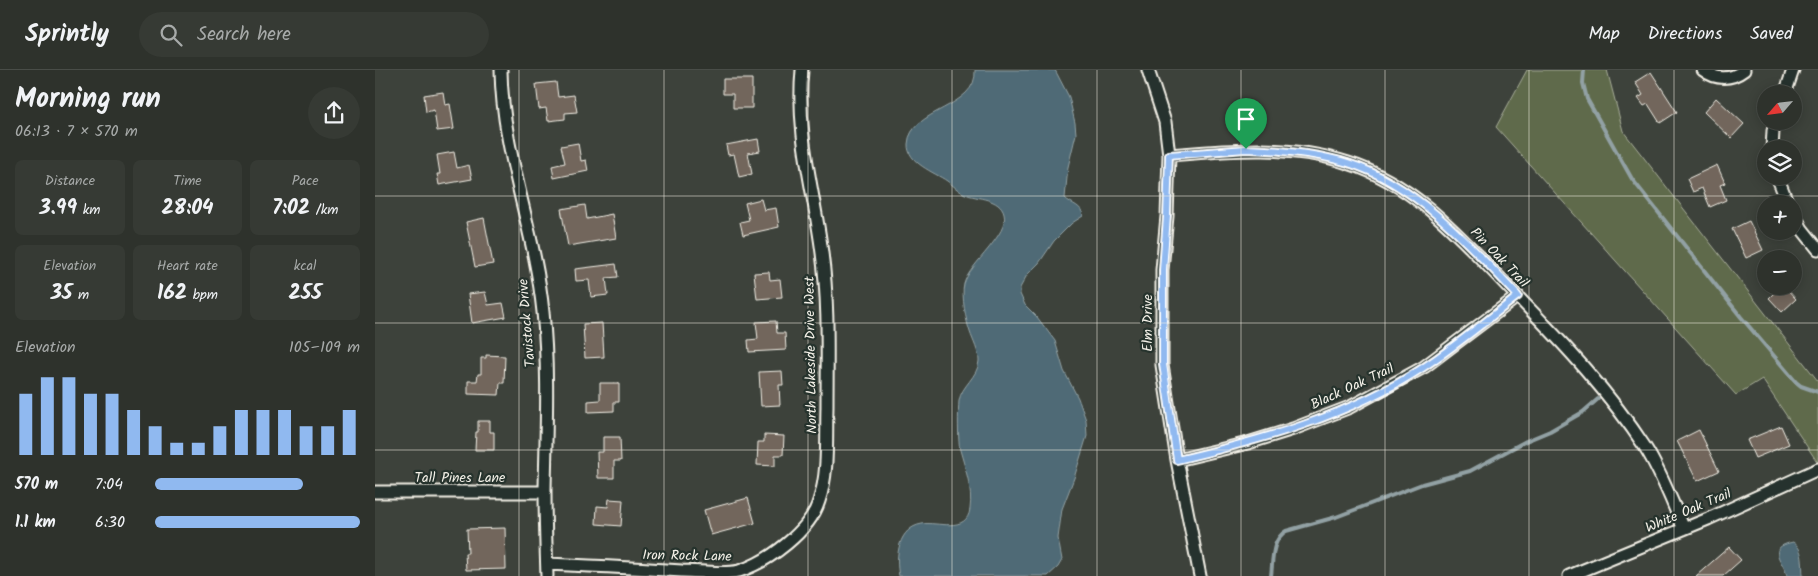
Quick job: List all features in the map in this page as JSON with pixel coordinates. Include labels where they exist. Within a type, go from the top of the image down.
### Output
[{"type":"street","name":"Tavistock Drive","points":[[501,70],[508,136],[533,248],[543,310],[547,385],[545,492],[547,576]]},
{"type":"street","name":"North Lakeside Drive West","points":[[802,70],[801,122],[822,252],[827,302],[825,469],[819,501],[809,519]]},
{"type":"street","name":"Elm Drive","points":[[1149,70],[1165,122],[1169,155],[1163,270],[1163,364],[1177,460],[1200,576]]},
{"type":"street","points":[[1703,70],[1718,78],[1729,78],[1744,70]]},
{"type":"street","points":[[1788,85],[1793,70]]},
{"type":"street","name":"Pin Oak Trail","points":[[1169,155],[1246,149],[1279,150],[1313,155],[1349,163],[1379,176],[1409,194],[1469,245],[1572,353],[1646,448],[1684,529]]},
{"type":"street","points":[[1802,229],[1818,249]]},
{"type":"street","name":"Black Oak Trail","points":[[1177,460],[1248,443],[1293,429],[1350,407],[1424,367],[1518,296]]},
{"type":"street","name":"White Oak Trail","points":[[1569,576],[1684,529],[1818,469]]},
{"type":"street","name":"Tall Pines Lane","points":[[375,492],[545,492]]},
{"type":"street","name":"Iron Rock Lane","points":[[547,564],[699,572],[738,571],[758,562],[784,545],[809,519]]},
{"type":"green space","points":[[1527,70],[1607,70],[1623,131],[1818,381],[1818,463],[1762,379],[1736,395],[1496,127]]},
{"type":"water","points":[[975,70],[1055,70],[1069,97],[1076,134],[1068,167],[1065,198],[1079,207],[1083,216],[1072,223],[1054,241],[1039,263],[1027,275],[1020,288],[1020,294],[1025,305],[1037,317],[1055,341],[1064,371],[1078,398],[1086,420],[1087,436],[1062,509],[1058,538],[1062,560],[1058,567],[1048,576],[899,576],[898,552],[903,537],[908,531],[922,524],[957,524],[968,517],[970,509],[969,487],[959,446],[959,401],[960,396],[976,372],[979,358],[967,322],[963,289],[967,276],[1001,231],[1004,214],[1002,209],[993,202],[962,193],[947,181],[916,162],[909,151],[908,144],[912,132],[920,123],[966,93],[973,83]]},
{"type":"water","points":[[1793,542],[1801,553],[1803,576],[1787,576],[1778,556],[1779,548]]},
{"type":"building","points":[[1651,72],[1677,112],[1660,123],[1648,104],[1644,106],[1638,98],[1643,95],[1635,82]]},
{"type":"building","points":[[723,79],[752,79],[752,108],[733,108],[733,94],[723,94]]},
{"type":"building","points":[[556,82],[558,97],[574,95],[577,112],[565,113],[565,119],[548,121],[546,108],[539,109],[536,84]]},
{"type":"building","points":[[443,92],[445,105],[450,104],[454,129],[437,131],[434,110],[426,112],[424,95]]},
{"type":"building","points":[[1716,98],[1744,124],[1731,138],[1704,112]]},
{"type":"building","points":[[758,139],[760,151],[748,153],[752,174],[739,177],[734,154],[728,155],[726,145]]},
{"type":"building","points":[[578,143],[581,161],[586,160],[588,171],[554,178],[552,166],[565,163],[561,146]]},
{"type":"building","points":[[454,152],[457,168],[469,165],[472,179],[439,185],[437,174],[440,174],[437,155]]},
{"type":"building","points":[[1717,165],[1725,183],[1720,185],[1726,200],[1710,207],[1702,188],[1693,192],[1687,179]]},
{"type":"building","points":[[761,199],[764,210],[776,208],[779,227],[743,235],[740,222],[749,220],[745,203]]},
{"type":"building","points":[[585,205],[587,219],[612,214],[616,238],[568,246],[561,209]]},
{"type":"building","points":[[484,218],[493,264],[475,267],[466,222]]},
{"type":"building","points":[[1749,221],[1763,250],[1757,250],[1757,253],[1746,258],[1732,229]]},
{"type":"building","points":[[616,264],[618,277],[606,278],[608,295],[591,297],[589,280],[576,281],[575,269]]},
{"type":"building","points":[[769,272],[770,280],[780,279],[782,297],[757,299],[754,273]]},
{"type":"building","points":[[485,292],[488,305],[503,303],[506,317],[472,323],[468,294]]},
{"type":"building","points":[[1772,295],[1792,295],[1796,299],[1782,312],[1769,298]]},
{"type":"building","points":[[776,321],[777,333],[785,333],[786,350],[749,352],[748,340],[758,339],[756,322]]},
{"type":"building","points":[[602,323],[604,357],[585,358],[583,324]]},
{"type":"building","points":[[486,355],[505,356],[504,383],[500,383],[499,395],[468,394],[468,381],[477,381],[478,374],[481,374],[481,358],[486,358]]},
{"type":"building","points":[[782,371],[783,385],[779,385],[780,405],[761,406],[759,372]]},
{"type":"building","points":[[600,383],[619,383],[619,402],[614,402],[614,411],[588,412],[588,401],[600,400]]},
{"type":"building","points":[[478,421],[490,421],[490,432],[494,432],[494,450],[475,450]]},
{"type":"building","points":[[1781,426],[1789,444],[1755,458],[1747,440]]},
{"type":"building","points":[[1699,430],[1719,471],[1697,481],[1677,441]]},
{"type":"building","points":[[764,435],[784,436],[783,455],[775,455],[775,466],[757,465],[758,442],[764,442]]},
{"type":"building","points":[[603,437],[620,437],[621,461],[614,461],[614,478],[598,478],[597,452],[603,452]]},
{"type":"building","points":[[748,498],[755,523],[711,535],[704,510]]},
{"type":"building","points":[[609,499],[623,500],[621,526],[596,524],[597,506],[608,507]]},
{"type":"building","points":[[505,528],[506,569],[466,570],[465,553],[468,553],[467,529]]},
{"type":"building","points":[[1729,547],[1741,560],[1723,576],[1696,576]]},
{"type":"waterway","points":[[1584,70],[1583,83],[1587,99],[1632,179],[1741,317],[1796,382],[1801,386],[1818,392]]},
{"type":"waterway","points":[[1271,576],[1275,545],[1286,531],[1336,517],[1422,484],[1470,471],[1526,441],[1550,431],[1583,412],[1598,399]]},
{"type":"route","points":[[1246,149],[1279,150],[1313,155],[1349,163],[1379,176],[1409,194],[1444,222],[1518,296],[1424,367],[1350,407],[1293,429],[1248,443],[1177,460],[1163,364],[1163,270],[1169,155],[1246,149]]}]
